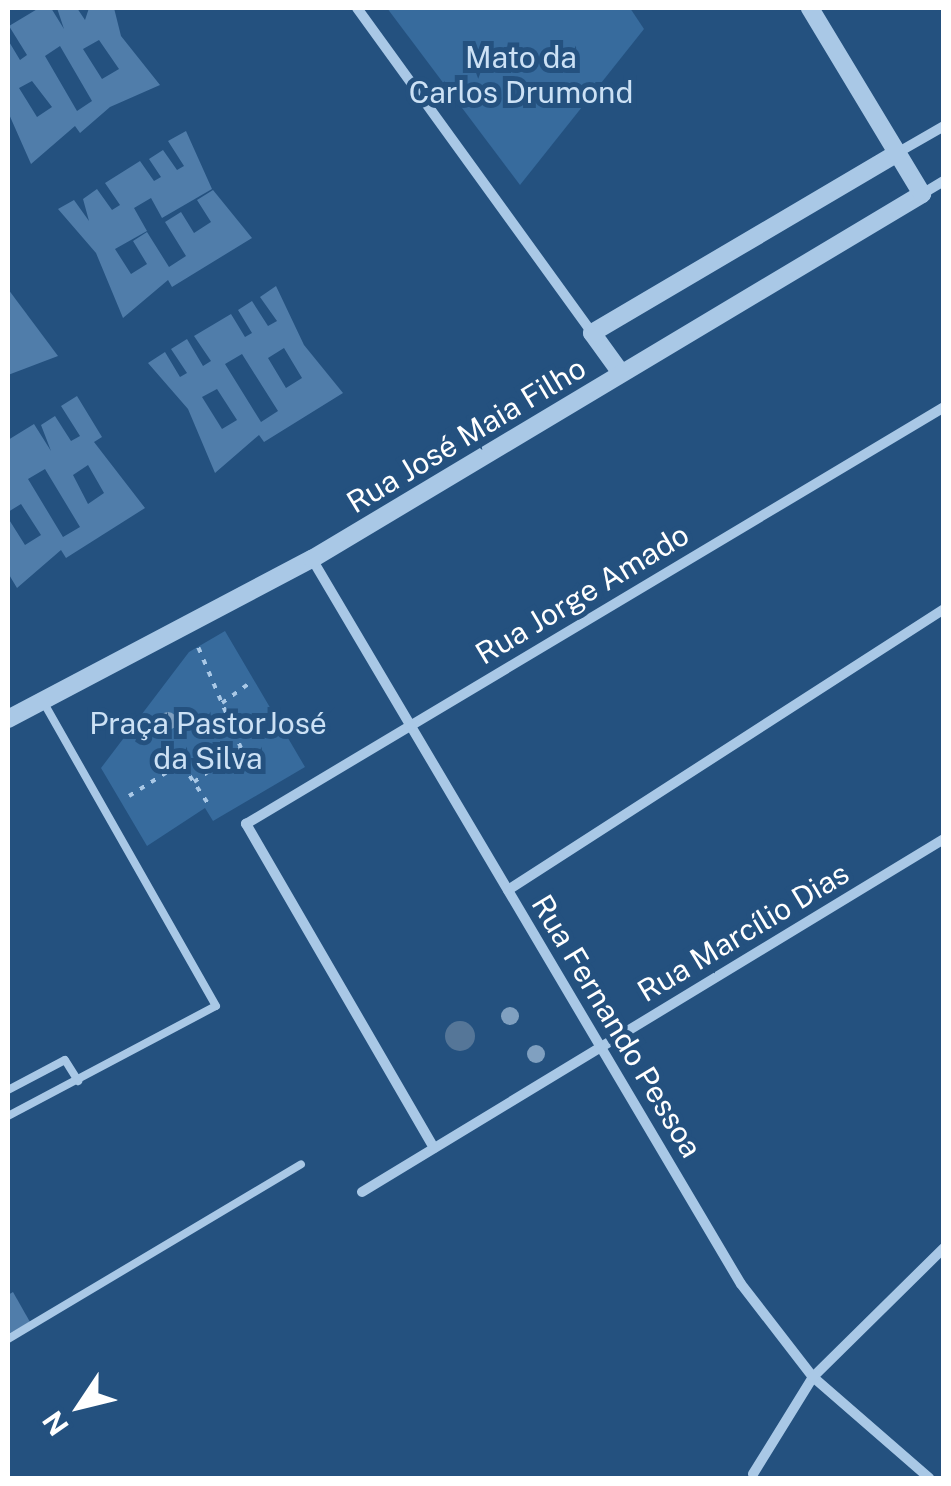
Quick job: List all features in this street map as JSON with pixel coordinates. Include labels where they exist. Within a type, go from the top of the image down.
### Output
[{"type":"street","points":[[357,8],[621,373]]},
{"type":"street","points":[[810,8],[922,194]]},
{"type":"street","name":"Rua José Maia Filho","points":[[592,333],[944,126]]},
{"type":"street","name":"Rua José Maia Filho","points":[[8,719],[312,559],[944,181]]},
{"type":"street","name":"Rua Jorge Amado","points":[[434,1148],[246,824],[944,407]]},
{"type":"street","name":"Rua Fernando Pessoa","points":[[312,559],[741,1284],[813,1377],[929,1478]]},
{"type":"street","points":[[508,890],[944,609]]},
{"type":"street","name":"Rua Marcílio Dias","points":[[362,1192],[944,839]]},
{"type":"street","points":[[752,1476],[813,1377],[944,1248]]},
{"type":"lane","points":[[8,1116],[216,1006],[43,701]]},
{"type":"lane","points":[[8,1090],[66,1060],[78,1081]]},
{"type":"lane","points":[[8,1339],[301,1164]]},
{"type":"path","points":[[189,624],[241,748],[194,782]]},
{"type":"path","points":[[222,703],[250,683]]},
{"type":"path","points":[[154,722],[208,804]]},
{"type":"path","points":[[129,796],[182,763]]},
{"type":"green space","name":"Mato da Carlos Drumond","points":[[387,8],[630,8],[644,29],[520,185]]},
{"type":"green space","name":"Praça PastorJosé da Silva","points":[[225,631],[305,767],[213,821],[205,808],[147,846],[101,768],[189,652]]},
{"type":"shaded area","points":[[460,1021],[471,1025],[475,1036],[471,1047],[460,1051],[449,1047],[445,1036],[449,1025]]},
{"type":"building","points":[[39,8],[51,8],[64,29],[57,8],[77,8],[85,20],[89,8],[114,8],[121,36],[160,85],[110,107],[80,133],[75,126],[31,164],[8,112],[8,40],[20,60],[27,55],[9,26]],"holes":[[[99,40],[119,69],[102,79],[83,49]],[[60,46],[92,101],[77,111],[45,56]],[[32,81],[52,107],[37,117],[19,88]]]},
{"type":"building","points":[[186,131],[212,189],[162,218],[151,198],[134,208],[147,231],[115,249],[131,274],[147,264],[133,241],[147,232],[169,267],[186,256],[165,222],[181,212],[194,233],[211,222],[197,200],[213,190],[252,238],[172,287],[168,280],[123,318],[96,253],[58,209],[74,200],[89,221],[83,199],[97,189],[112,210],[120,205],[105,183],[140,161],[154,181],[161,177],[149,159],[163,150],[177,170],[184,166],[168,141]]},
{"type":"building","points":[[276,286],[304,345],[343,393],[264,442],[259,435],[215,473],[188,409],[148,363],[165,352],[180,377],[187,373],[171,349],[187,339],[203,366],[211,361],[194,336],[231,314],[245,337],[252,333],[238,310],[252,301],[268,326],[277,321],[260,297]],"holes":[[[284,348],[302,378],[286,388],[268,358]],[[242,354],[278,411],[261,422],[225,364]],[[217,389],[237,420],[222,429],[202,397]]]},
{"type":"building","points":[[8,289],[58,356],[8,375]]},
{"type":"building","points":[[77,396],[102,437],[94,442],[145,508],[66,558],[61,550],[17,588],[8,573],[8,518],[25,545],[41,535],[21,504],[8,512],[8,440],[34,424],[51,451],[41,425],[55,416],[71,441],[80,436],[61,406]],"holes":[[[88,465],[104,493],[88,504],[73,475]],[[45,469],[80,527],[63,537],[28,479]]]},
{"type":"building","points":[[13,1292],[30,1322],[10,1333],[8,1295]]}]
